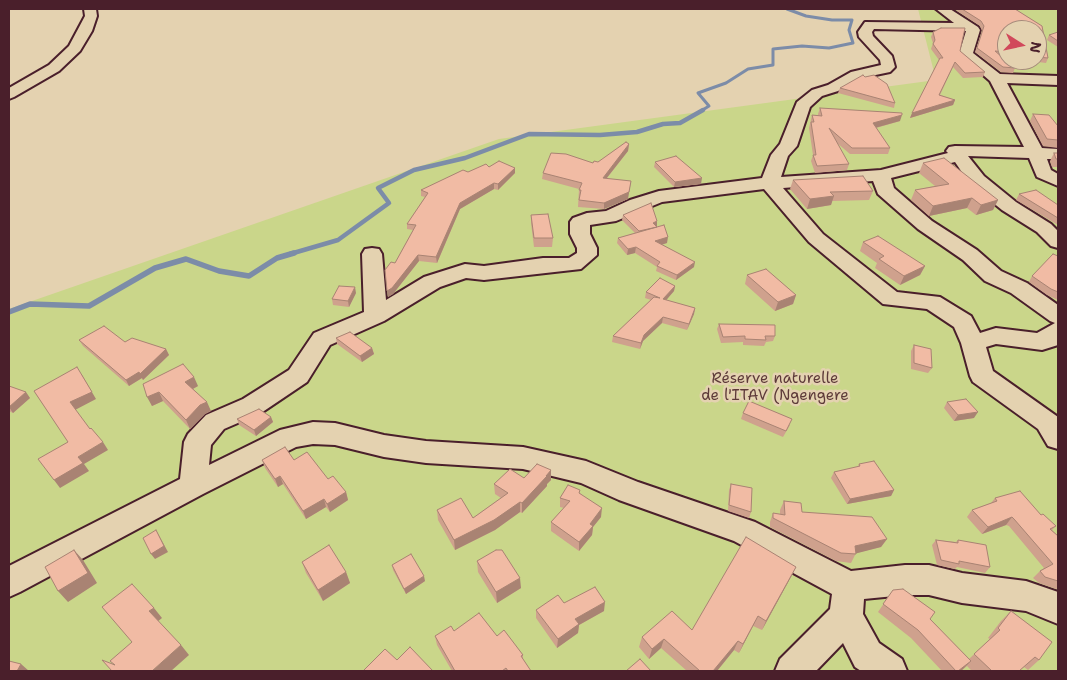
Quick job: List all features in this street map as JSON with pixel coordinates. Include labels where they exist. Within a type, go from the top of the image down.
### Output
[{"type":"street","points":[[9,94],[54,68],[75,48],[91,16],[90,9]]},
{"type":"street","points":[[942,9],[973,30],[966,54],[996,78],[1010,101],[1044,173],[1058,181]]},
{"type":"street","points":[[768,183],[780,155],[788,146],[803,105],[817,93],[833,88],[856,75],[888,67],[887,59],[866,38],[865,32],[870,24],[969,27]]},
{"type":"street","points":[[996,78],[1058,80]]},
{"type":"street","points":[[1058,154],[980,150],[955,152],[977,180],[1009,206],[1044,228],[1058,242]]},
{"type":"street","points":[[193,486],[198,442],[215,422],[252,406],[298,376],[322,339],[376,316],[432,282],[465,271],[484,272],[543,264],[574,264],[587,255],[587,248],[580,234],[580,222],[594,217],[609,217],[637,204],[659,197],[768,183],[881,175],[958,156]]},
{"type":"street","points":[[881,175],[885,190],[925,225],[970,256],[993,276],[1019,288],[1058,316]]},
{"type":"street","points":[[768,183],[816,238],[891,299],[932,302],[963,322],[973,343],[982,376],[1047,422],[1058,438]]},
{"type":"street","points":[[372,254],[376,316]]},
{"type":"street","points":[[973,343],[996,336],[1042,342],[1045,339],[1051,339],[1051,336],[1058,330]]},
{"type":"street","points":[[9,582],[193,486],[290,438],[313,433],[335,434],[384,446],[426,452],[523,458],[586,474],[744,532],[847,601],[867,655],[890,671]]},
{"type":"street","points":[[792,671],[847,601],[905,580],[929,580],[962,588],[1026,596],[1058,608]]},
{"type":"green space","name":"Réserve naturelle de l'ITAV (Ngengere","points":[[918,9],[1058,9],[1058,671],[9,671],[9,309],[499,139],[936,80]]},
{"type":"building","points":[[962,9],[1015,9],[1032,20],[997,20],[997,51],[995,51],[997,53],[997,63],[977,48],[984,26],[981,21]]},
{"type":"building","points":[[941,28],[965,28],[960,51],[985,72],[965,73],[955,62],[939,95],[955,100],[912,113],[940,58],[943,58],[933,44],[935,40],[933,32]]},
{"type":"building","points":[[1058,32],[1058,41],[1049,35]]},
{"type":"building","points":[[863,75],[865,77],[874,75],[887,84],[895,103],[840,88]]},
{"type":"building","points":[[820,108],[902,113],[902,115],[873,123],[890,148],[852,148],[829,128],[849,164],[817,166],[813,155],[816,155],[811,122],[814,122],[812,115],[822,116]]},
{"type":"building","points":[[1033,114],[1049,115],[1058,126],[1058,140],[1047,139]]},
{"type":"building","points":[[626,142],[629,144],[603,178],[631,181],[629,192],[604,203],[579,200],[581,190],[579,190],[582,183],[543,173],[551,153],[566,154],[593,163],[594,161],[598,162]]},
{"type":"building","points":[[1054,153],[1058,153],[1058,159],[1056,159]]},
{"type":"building","points":[[676,156],[702,178],[675,182],[655,162]]},
{"type":"building","points":[[944,158],[998,200],[981,205],[972,198],[933,206],[915,190],[949,184],[923,163]]},
{"type":"building","points":[[499,161],[515,168],[498,184],[494,183],[460,203],[436,257],[418,255],[392,288],[387,291],[385,270],[391,262],[395,263],[416,225],[407,224],[428,193],[421,190],[463,170],[468,172],[486,164],[489,167]]},
{"type":"building","points":[[863,176],[873,191],[830,192],[834,196],[810,199],[793,180]]},
{"type":"building","points":[[1036,190],[1058,205],[1058,218],[1019,194]]},
{"type":"building","points":[[651,203],[657,221],[653,223],[657,227],[639,231],[623,215]]},
{"type":"building","points":[[548,214],[553,238],[534,238],[531,215]]},
{"type":"building","points":[[664,225],[668,237],[655,241],[695,262],[677,275],[657,266],[660,262],[636,247],[628,249],[618,238]]},
{"type":"building","points":[[878,236],[925,266],[904,276],[879,259],[884,256],[863,242]]},
{"type":"building","points":[[1053,254],[1058,256],[1058,292],[1032,276]]},
{"type":"building","points":[[766,269],[796,295],[778,302],[747,275]]},
{"type":"building","points":[[660,278],[675,286],[663,299],[695,308],[689,324],[663,317],[644,335],[641,343],[613,336],[654,297],[660,298],[646,292]]},
{"type":"building","points":[[339,286],[355,287],[348,301],[332,299]]},
{"type":"building","points":[[719,324],[775,325],[775,336],[765,336],[766,340],[745,339],[745,336],[723,337]]},
{"type":"building","points":[[104,326],[125,342],[132,338],[166,349],[140,374],[139,372],[126,380],[79,340]]},
{"type":"building","points":[[350,332],[372,348],[360,356],[336,338]]},
{"type":"building","points":[[914,345],[931,349],[932,368],[914,363]]},
{"type":"building","points":[[183,364],[194,377],[185,382],[207,402],[200,405],[186,420],[159,392],[147,397],[143,384]]},
{"type":"building","points":[[77,367],[92,392],[70,402],[90,429],[103,442],[78,457],[83,463],[54,480],[38,459],[68,442],[34,391]]},
{"type":"building","points":[[9,386],[26,392],[9,407]]},
{"type":"building","points":[[966,399],[978,412],[958,415],[947,402]]},
{"type":"building","points":[[749,401],[792,419],[786,431],[743,413]]},
{"type":"building","points":[[259,409],[271,417],[254,430],[237,419]]},
{"type":"building","points":[[285,447],[294,460],[307,452],[328,479],[333,476],[346,492],[327,504],[324,499],[303,511],[280,476],[275,479],[262,460]]},
{"type":"building","points":[[874,461],[894,490],[850,499],[834,472]]},
{"type":"building","points":[[537,464],[551,470],[522,503],[520,502],[494,520],[454,540],[437,510],[461,498],[473,518],[508,493],[494,484],[510,469],[524,478]]},
{"type":"building","points":[[731,484],[752,488],[751,512],[729,505]]},
{"type":"building","points":[[568,485],[580,490],[579,493],[602,508],[590,524],[593,526],[579,542],[551,522],[570,501],[560,498]]},
{"type":"building","points":[[1020,491],[1041,515],[1043,514],[1056,526],[1050,529],[1058,536],[1058,581],[1045,577],[1040,571],[1053,564],[1012,517],[988,527],[972,510],[997,501],[995,498]]},
{"type":"building","points":[[784,501],[801,503],[802,512],[872,517],[887,539],[855,546],[856,554],[841,553],[773,518],[773,513],[785,515]]},
{"type":"building","points":[[156,530],[164,546],[151,554],[143,538]]},
{"type":"building","points":[[746,537],[796,567],[766,621],[758,616],[743,644],[738,641],[713,671],[700,671],[664,639],[652,649],[642,637],[672,611],[692,630]]},
{"type":"building","points":[[936,540],[958,543],[958,540],[986,545],[990,567],[959,561],[959,564],[941,560]]},
{"type":"building","points":[[329,545],[346,572],[318,590],[302,562]]},
{"type":"building","points":[[74,550],[88,573],[58,591],[45,567]]},
{"type":"building","points":[[496,550],[502,550],[520,578],[496,592],[477,561]]},
{"type":"building","points":[[411,554],[424,576],[404,589],[392,565]]},
{"type":"building","points":[[132,584],[154,608],[149,611],[181,645],[152,671],[112,671],[102,660],[115,665],[110,661],[132,642],[102,607]]},
{"type":"building","points":[[595,587],[605,602],[575,619],[579,624],[558,639],[536,610],[558,595],[564,603]]},
{"type":"building","points":[[903,589],[935,612],[930,619],[971,661],[956,671],[918,630],[883,604],[893,590]]},
{"type":"building","points":[[1011,611],[1052,642],[1039,660],[1035,657],[1019,671],[992,671],[974,654],[1000,630],[998,628]]},
{"type":"building","points":[[479,613],[497,636],[504,630],[523,655],[521,656],[531,671],[508,671],[506,668],[502,671],[455,671],[435,636],[451,626],[454,631]]},
{"type":"building","points":[[410,647],[433,671],[363,671],[385,649],[397,660]]},
{"type":"building","points":[[640,659],[651,671],[626,671]]},
{"type":"building","points":[[9,661],[21,664],[17,671],[9,671]]},
{"type":"waterway","points":[[701,111],[709,106],[698,93],[726,83],[748,69],[773,65],[773,49],[802,46],[829,48],[853,43],[849,30],[852,20],[832,20],[806,16],[787,9]]},
{"type":"waterway","points":[[290,254],[338,240],[389,203],[378,188],[414,170],[465,158],[529,134],[600,135],[637,132],[663,124],[680,123],[703,110]]},
{"type":"waterway","points":[[9,312],[30,304],[89,306],[155,268],[186,259],[219,271],[249,276],[277,258],[294,253]]}]
